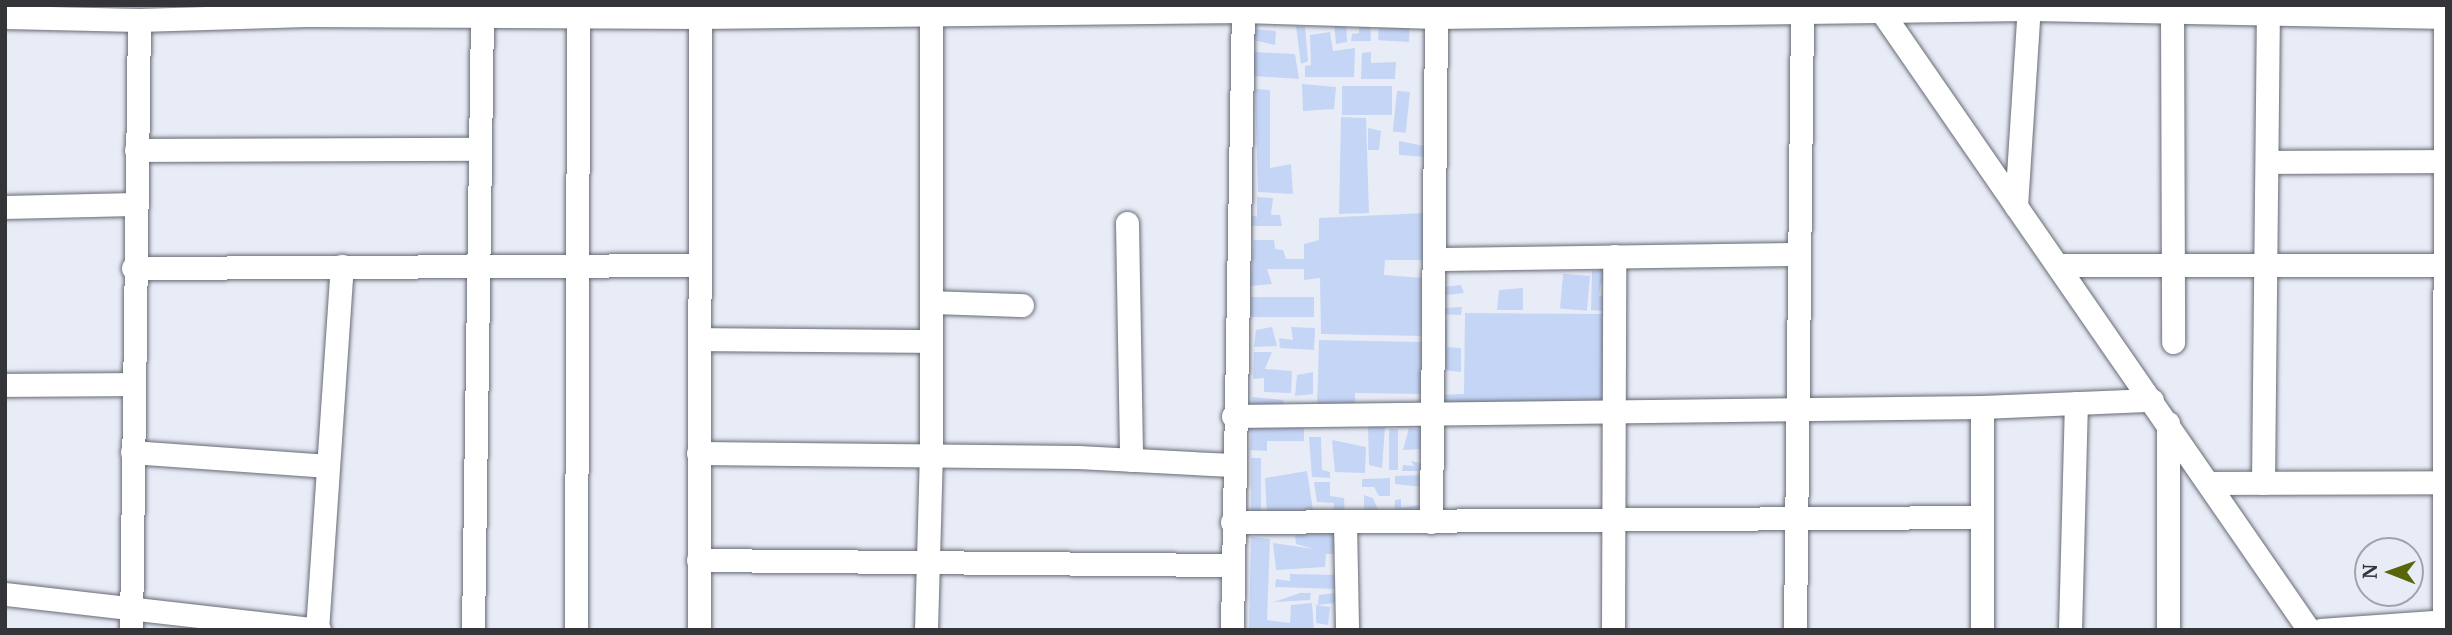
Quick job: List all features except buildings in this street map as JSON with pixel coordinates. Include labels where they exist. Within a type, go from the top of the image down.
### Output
[{"type":"street","points":[[2016,206],[2029,7]]},
{"type":"street","points":[[5,17],[139,20],[209,12],[350,10],[578,17],[699,11],[1243,8],[1436,17],[1544,10],[2029,7],[2172,12],[2221,8],[2446,17],[2442,161],[2446,621],[2321,630]]},
{"type":"street","points":[[1232,630],[1232,465],[1243,8]]},
{"type":"street","points":[[1880,9],[2309,630]]},
{"type":"street","points":[[926,630],[931,455],[932,10]]},
{"type":"street","points":[[1795,630],[1802,10]]},
{"type":"street","points":[[2263,482],[2269,10]]},
{"type":"street","points":[[699,11],[699,630]]},
{"type":"street","points":[[2172,12],[2173,342]]},
{"type":"street","points":[[473,630],[481,266],[479,149],[482,16]]},
{"type":"street","points":[[576,630],[574,266],[578,17]]},
{"type":"street","points":[[1431,522],[1436,411],[1436,17]]},
{"type":"street","points":[[131,620],[133,268],[139,20]]},
{"type":"street","points":[[136,150],[479,149]]},
{"type":"street","points":[[2267,162],[2442,161]]},
{"type":"street","points":[[5,207],[134,204]]},
{"type":"street","points":[[1127,223],[1131,460]]},
{"type":"street","points":[[1437,259],[1799,254]]},
{"type":"street","points":[[1613,630],[1616,410],[1614,256]]},
{"type":"street","points":[[133,268],[698,265]]},
{"type":"street","points":[[2058,265],[2445,265]]},
{"type":"street","points":[[5,594],[131,620],[318,630],[342,266]]},
{"type":"street","points":[[931,302],[1022,305]]},
{"type":"street","points":[[698,339],[931,341]]},
{"type":"street","points":[[5,385],[133,384]]},
{"type":"street","points":[[1233,416],[1436,411],[1983,407],[2152,400]]},
{"type":"street","points":[[2070,630],[2076,403]]},
{"type":"street","points":[[1982,630],[1983,407]]},
{"type":"street","points":[[2168,423],[2168,630]]},
{"type":"street","points":[[132,452],[328,466]]},
{"type":"street","points":[[698,453],[931,455],[1232,465]]},
{"type":"street","points":[[2209,483],[2445,482]]},
{"type":"street","points":[[1232,522],[1614,522],[1982,517]]},
{"type":"street","points":[[1345,522],[1347,630]]},
{"type":"street","points":[[698,560],[1232,565]]}]
